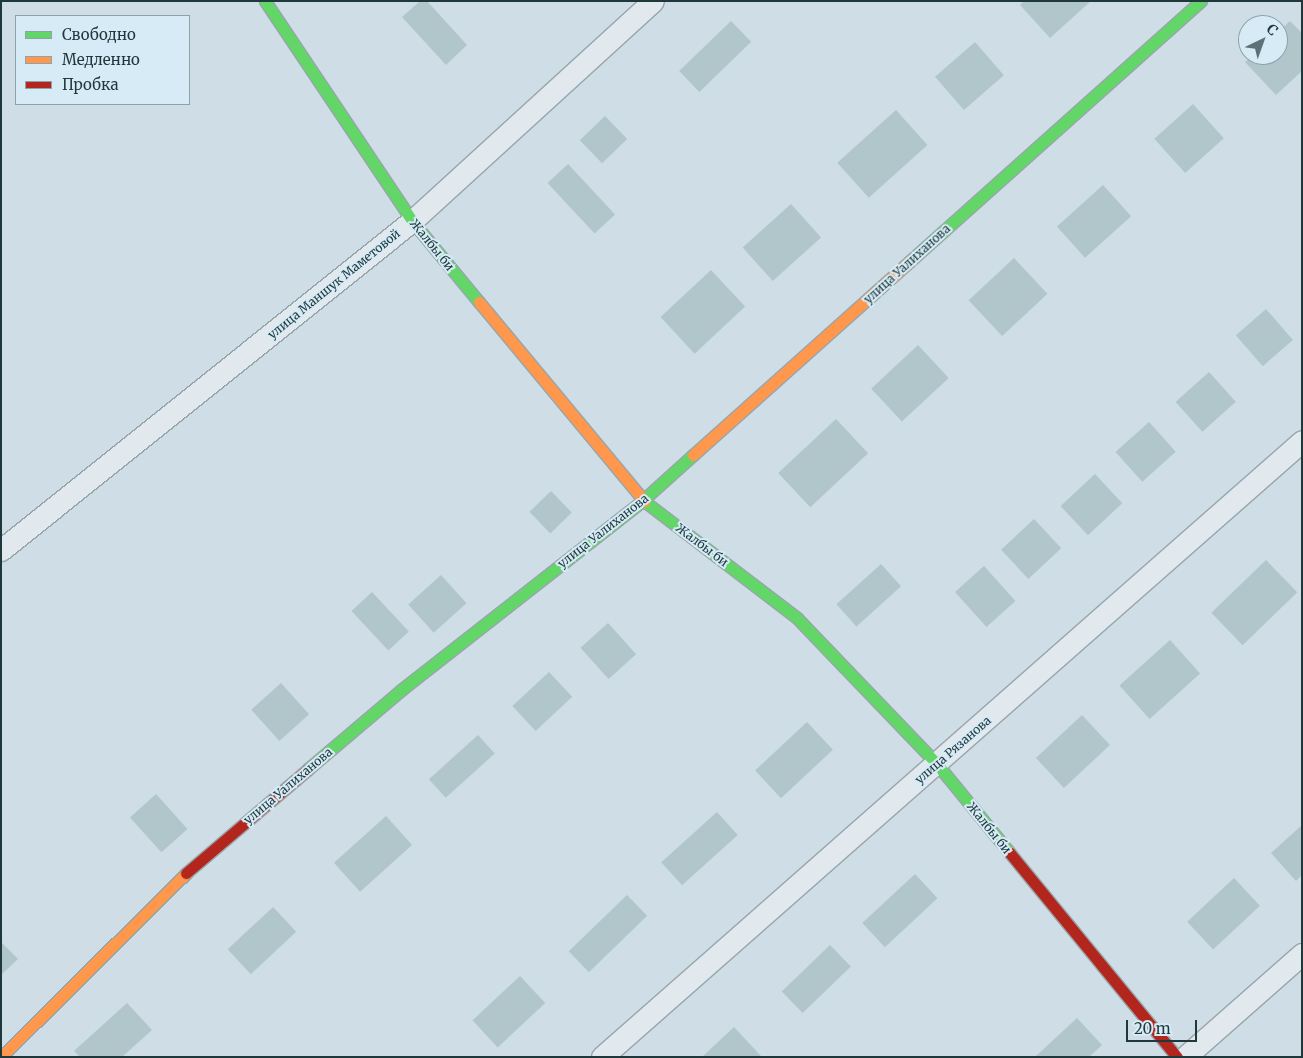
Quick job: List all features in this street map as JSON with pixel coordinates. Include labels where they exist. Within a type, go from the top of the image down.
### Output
[{"type":"street","name":"Жалбы би","points":[[265,1],[412,222],[643,500],[797,618],[937,764],[1177,1057]]},
{"type":"street","name":"улица Маншук Маметовой","points":[[1,550],[412,222],[653,1]]},
{"type":"street","name":"улица Уалиханова","points":[[1,1057],[183,875],[401,690],[643,500],[1201,1]]},
{"type":"street","name":"улица Рязанова","points":[[602,1057],[1302,441]]},
{"type":"street","points":[[1185,1057],[1302,954]]},
{"type":"building","points":[[420,1],[427,1],[467,45],[446,65],[402,17]]},
{"type":"building","points":[[1024,1],[1091,1],[1050,38],[1020,5]]},
{"type":"building","points":[[731,21],[751,42],[699,92],[679,71]]},
{"type":"building","points":[[1290,21],[1302,33],[1302,71],[1276,95],[1248,65],[1288,65],[1288,23]]},
{"type":"building","points":[[975,42],[1004,75],[964,110],[935,77]]},
{"type":"building","points":[[1193,104],[1224,138],[1185,173],[1154,139]]},
{"type":"building","points":[[896,110],[927,145],[869,198],[837,163]]},
{"type":"building","points":[[605,116],[627,139],[602,163],[580,140]]},
{"type":"building","points":[[568,164],[615,214],[595,234],[548,183]]},
{"type":"building","points":[[1103,185],[1131,216],[1085,258],[1057,226]]},
{"type":"building","points":[[791,204],[821,237],[773,281],[743,247]]},
{"type":"building","points":[[1014,258],[1047,294],[1002,336],[969,300]]},
{"type":"building","points":[[711,270],[745,307],[695,354],[661,317]]},
{"type":"building","points":[[1266,309],[1293,340],[1263,366],[1236,335]]},
{"type":"building","points":[[918,345],[949,378],[902,422],[871,389]]},
{"type":"building","points":[[1209,372],[1236,402],[1202,432],[1176,402]]},
{"type":"building","points":[[836,419],[868,453],[810,507],[778,473]]},
{"type":"building","points":[[1149,422],[1176,452],[1142,482],[1116,452]]},
{"type":"building","points":[[1095,474],[1122,503],[1088,535],[1061,506]]},
{"type":"building","points":[[551,491],[572,513],[550,533],[529,512]]},
{"type":"building","points":[[1034,519],[1061,548],[1028,579],[1001,550]]},
{"type":"building","points":[[1266,560],[1297,592],[1243,645],[1211,613]]},
{"type":"building","points":[[881,564],[901,586],[856,626],[836,604]]},
{"type":"building","points":[[984,566],[1015,601],[986,627],[955,592]]},
{"type":"building","points":[[441,575],[466,603],[434,633],[408,604]]},
{"type":"building","points":[[372,592],[409,631],[388,651],[352,611]]},
{"type":"building","points":[[608,623],[636,654],[609,679],[581,648]]},
{"type":"building","points":[[1170,640],[1200,673],[1150,719],[1119,686]]},
{"type":"building","points":[[549,672],[572,697],[536,731],[512,706]]},
{"type":"building","points":[[281,683],[309,714],[279,741],[251,710]]},
{"type":"building","points":[[1082,715],[1110,745],[1064,788],[1036,758]]},
{"type":"building","points":[[807,722],[833,750],[781,798],[755,770]]},
{"type":"building","points":[[478,735],[495,754],[446,798],[429,779]]},
{"type":"building","points":[[156,794],[187,829],[161,852],[130,817]]},
{"type":"building","points":[[717,812],[738,835],[682,885],[661,862]]},
{"type":"building","points":[[386,816],[412,845],[360,892],[334,863]]},
{"type":"building","points":[[1302,825],[1302,875],[1296,881],[1271,853]]},
{"type":"building","points":[[915,874],[938,898],[885,947],[862,923]]},
{"type":"building","points":[[1234,878],[1260,906],[1213,949],[1187,922]]},
{"type":"building","points":[[627,895],[647,916],[589,972],[569,951]]},
{"type":"building","points":[[273,907],[296,932],[251,974],[228,949]]},
{"type":"building","points":[[1,942],[18,959],[1,975]]},
{"type":"building","points":[[830,945],[851,967],[803,1013],[782,992]]},
{"type":"building","points":[[520,976],[545,1003],[498,1047],[472,1020]]},
{"type":"building","points":[[127,1003],[152,1030],[122,1057],[80,1057],[74,1051]]},
{"type":"building","points":[[1077,1018],[1102,1045],[1089,1057],[1035,1057]]},
{"type":"building","points":[[734,1027],[761,1056],[702,1057]]},
{"type":"traffic: fast","points":[[265,1],[412,221],[479,302]]},
{"type":"traffic: fast","points":[[910,261],[1201,1]]},
{"type":"traffic: fast","points":[[308,769],[401,690],[643,500],[693,455]]},
{"type":"traffic: fast","points":[[644,501],[797,618],[937,764],[1009,852]]},
{"type":"traffic: slow","points":[[693,455],[910,261]]},
{"type":"traffic: slow","points":[[479,302],[644,501]]},
{"type":"traffic: slow","points":[[1,1057],[186,873]]},
{"type":"traffic: jam","points":[[186,873],[308,769]]},
{"type":"traffic: jam","points":[[1009,852],[1177,1057]]}]
